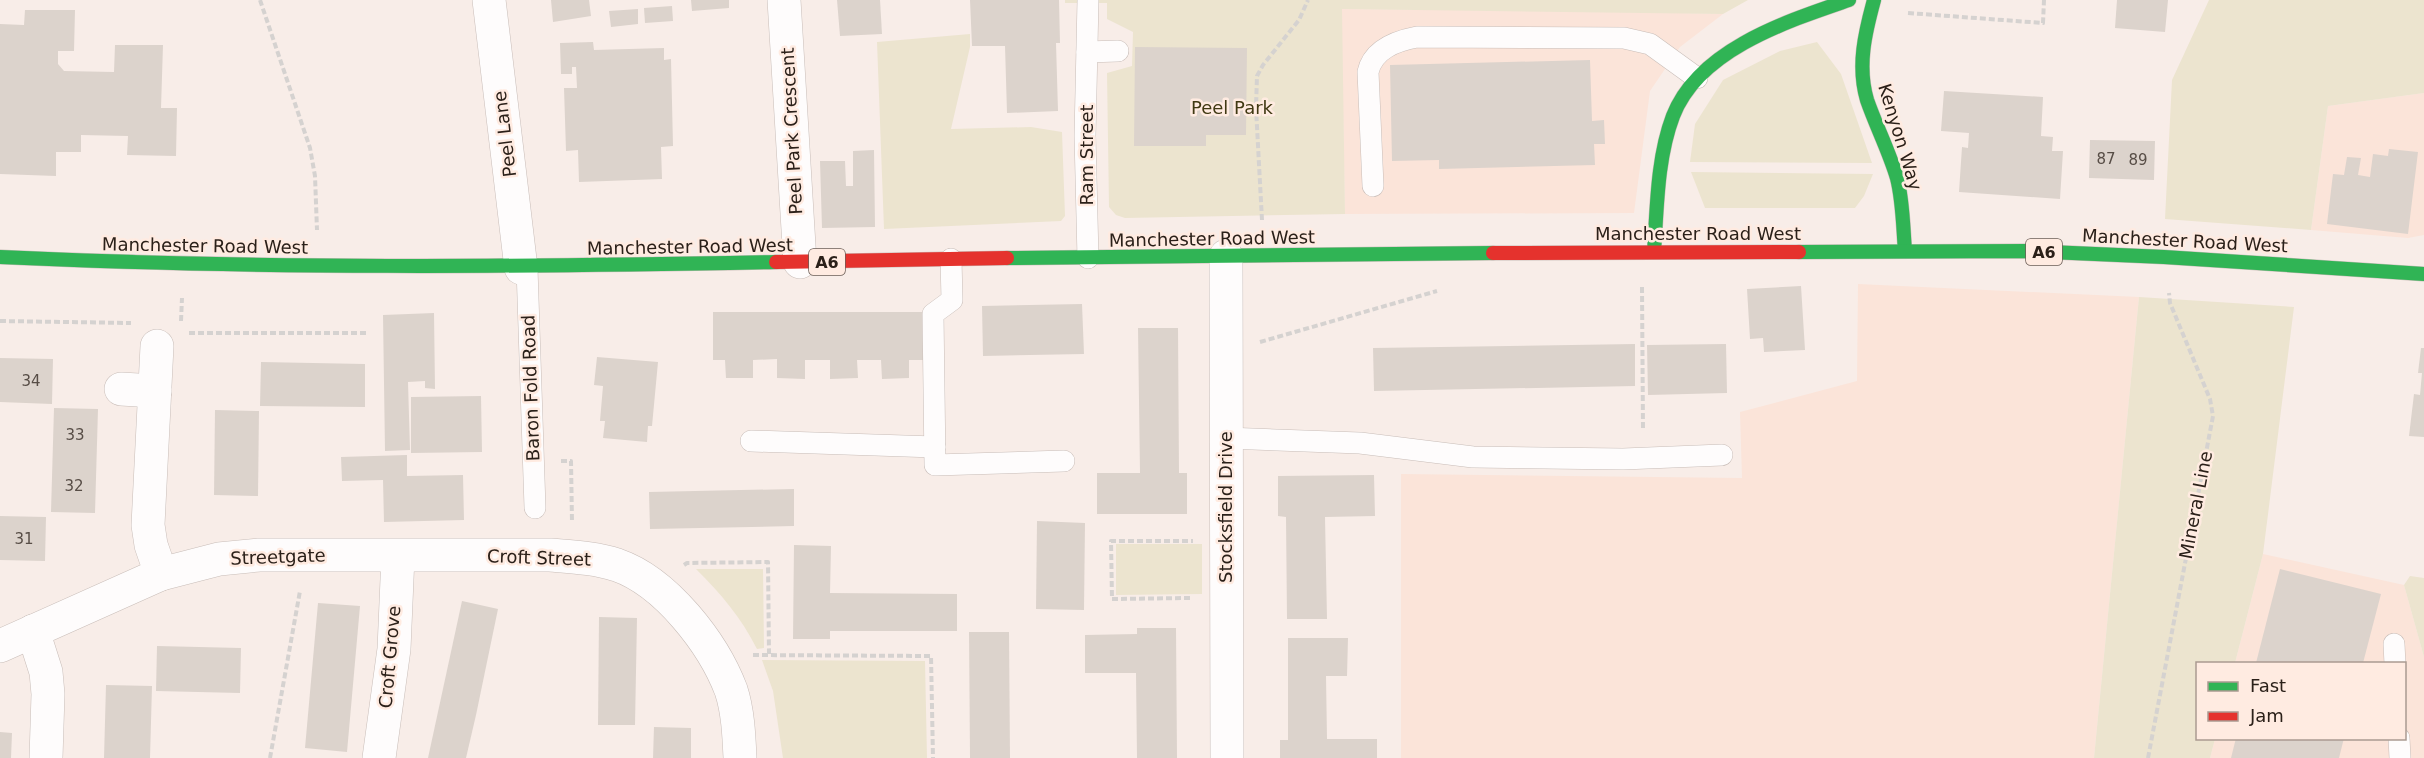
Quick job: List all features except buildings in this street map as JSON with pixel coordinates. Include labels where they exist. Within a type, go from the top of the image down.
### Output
[{"type":"main road","points":[[1648,253],[1660,168],[1674,114],[1697,78],[1715,62],[1737,48],[1793,19],[1849,0]]},
{"type":"main road","name":"Kenyon Way","points":[[1872,5],[1864,33],[1861,63],[1871,110],[1889,153],[1901,194],[1905,251]]},
{"type":"main road","name":"Manchester Road West","points":[[0,257],[183,264],[524,268],[951,259],[2027,251],[2164,257],[2424,274]]},
{"type":"street","name":"Peel Lane","points":[[489,0],[524,268]]},
{"type":"street","name":"Peel Park Crescent","points":[[784,0],[800,262]]},
{"type":"street","name":"Stocksfield Drive","points":[[1226,256],[1227,758]]},
{"type":"street","points":[[154,331],[155,391],[148,525],[161,574]]},
{"type":"street","points":[[121,388],[155,391]]},
{"type":"street","name":"Streetgate","points":[[0,646],[161,574],[219,560],[259,555],[398,556]]},
{"type":"street","name":"Croft Street","points":[[398,556],[550,555],[586,557],[619,566],[654,588],[696,628],[717,659],[732,692],[739,733],[740,758]]},
{"type":"street","name":"Croft Grove","points":[[379,758],[394,649],[398,556]]},
{"type":"street","points":[[33,631],[46,672],[48,694],[46,758]]},
{"type":"lane","name":"Ram Street","points":[[1088,0],[1086,136],[1088,258]]},
{"type":"lane","points":[[1373,186],[1368,72],[1370,62],[1375,56],[1398,41],[1417,37],[1624,38],[1650,44],[1697,78]]},
{"type":"lane","points":[[1088,52],[1118,51]]},
{"type":"lane","points":[[951,259],[952,300],[933,314],[935,465],[1064,462]]},
{"type":"lane","name":"Baron Fold Road","points":[[524,268],[535,508]]},
{"type":"lane","points":[[1226,438],[1360,442],[1473,457],[1643,458],[1722,455]]},
{"type":"lane","points":[[751,441],[935,447]]},
{"type":"lane","points":[[2399,740],[2400,758]]},
{"type":"path","points":[[260,0],[310,148],[315,176],[318,266]]},
{"type":"path","points":[[1264,256],[1256,108],[1257,76],[1263,65],[1299,20],[1308,0]]},
{"type":"path","points":[[1872,5],[2043,23],[2044,0]]},
{"type":"path","points":[[1643,458],[1648,253]]},
{"type":"path","points":[[1226,352],[1437,291],[1438,255]]},
{"type":"path","name":"Mineral Line","points":[[2148,758],[2213,416],[2210,399],[2170,303],[2164,257]]},
{"type":"path","points":[[154,331],[181,323],[183,264]]},
{"type":"path","points":[[0,321],[181,333],[366,333]]},
{"type":"path","points":[[1226,541],[1111,541],[1112,599],[1227,598]]},
{"type":"path","points":[[270,758],[307,555]]},
{"type":"path","points":[[654,588],[687,563],[768,562],[768,654]]},
{"type":"path","points":[[717,659],[768,654],[931,656],[933,758]]},
{"type":"shaded area","points":[[1341,9],[1723,14],[1680,47],[1650,91],[1634,213],[1345,214]]},
{"type":"shaded area","points":[[2424,93],[2424,235],[2408,238],[2311,230],[2328,106]]},
{"type":"shaded area","points":[[1858,284],[2139,297],[2094,758],[1401,758],[1401,474],[1742,478],[1740,412],[1857,381]]},
{"type":"shaded area","points":[[2263,554],[2404,585],[2424,657],[2424,758],[2210,758],[2215,740],[2406,740],[2406,662],[2235,662]]},
{"type":"green space","name":"Peel Park","points":[[1065,0],[1748,0],[1723,14],[1342,9],[1345,214],[1125,218],[1116,215],[1109,207],[1107,73],[1132,66],[1133,32],[1107,19],[1107,3],[1065,3]]},
{"type":"green space","points":[[2209,0],[2424,0],[2424,93],[2328,106],[2311,230],[2165,219],[2172,80]]},
{"type":"green space","points":[[970,34],[970,47],[951,129],[1031,127],[1062,132],[1065,216],[1061,221],[884,229],[877,42]]},
{"type":"green space","points":[[1817,42],[1841,74],[1872,163],[1690,162],[1695,124],[1723,80],[1780,51]]},
{"type":"green space","points":[[1691,172],[1873,174],[1864,196],[1855,208],[1705,208]]},
{"type":"green space","points":[[2139,297],[2294,307],[2263,554],[2235,662],[2196,662],[2196,740],[2215,740],[2210,758],[2094,758]]},
{"type":"green space","points":[[1116,544],[1202,544],[1202,594],[1116,595]]},
{"type":"green space","points":[[696,569],[763,569],[764,648],[757,649],[730,606]]},
{"type":"green space","points":[[2410,576],[2424,578],[2424,657],[2404,585]]},
{"type":"green space","points":[[762,660],[925,661],[927,758],[783,758],[773,691]]},
{"type":"traffic: fast","points":[[1654,252],[1664,149],[1673,116],[1686,93],[1703,73],[1724,55],[1748,41],[1773,28],[1849,0]]},
{"type":"traffic: fast","points":[[1874,0],[1863,50],[1864,87],[1897,178],[1902,205],[1905,251]]},
{"type":"traffic: fast","points":[[1799,252],[2027,251],[2164,257],[2424,274]]},
{"type":"traffic: fast","points":[[1007,258],[1493,253]]},
{"type":"traffic: fast","points":[[0,257],[194,264],[388,266],[776,262]]},
{"type":"traffic: jam","points":[[1493,253],[1799,252]]},
{"type":"traffic: jam","points":[[776,262],[1007,258]]}]
